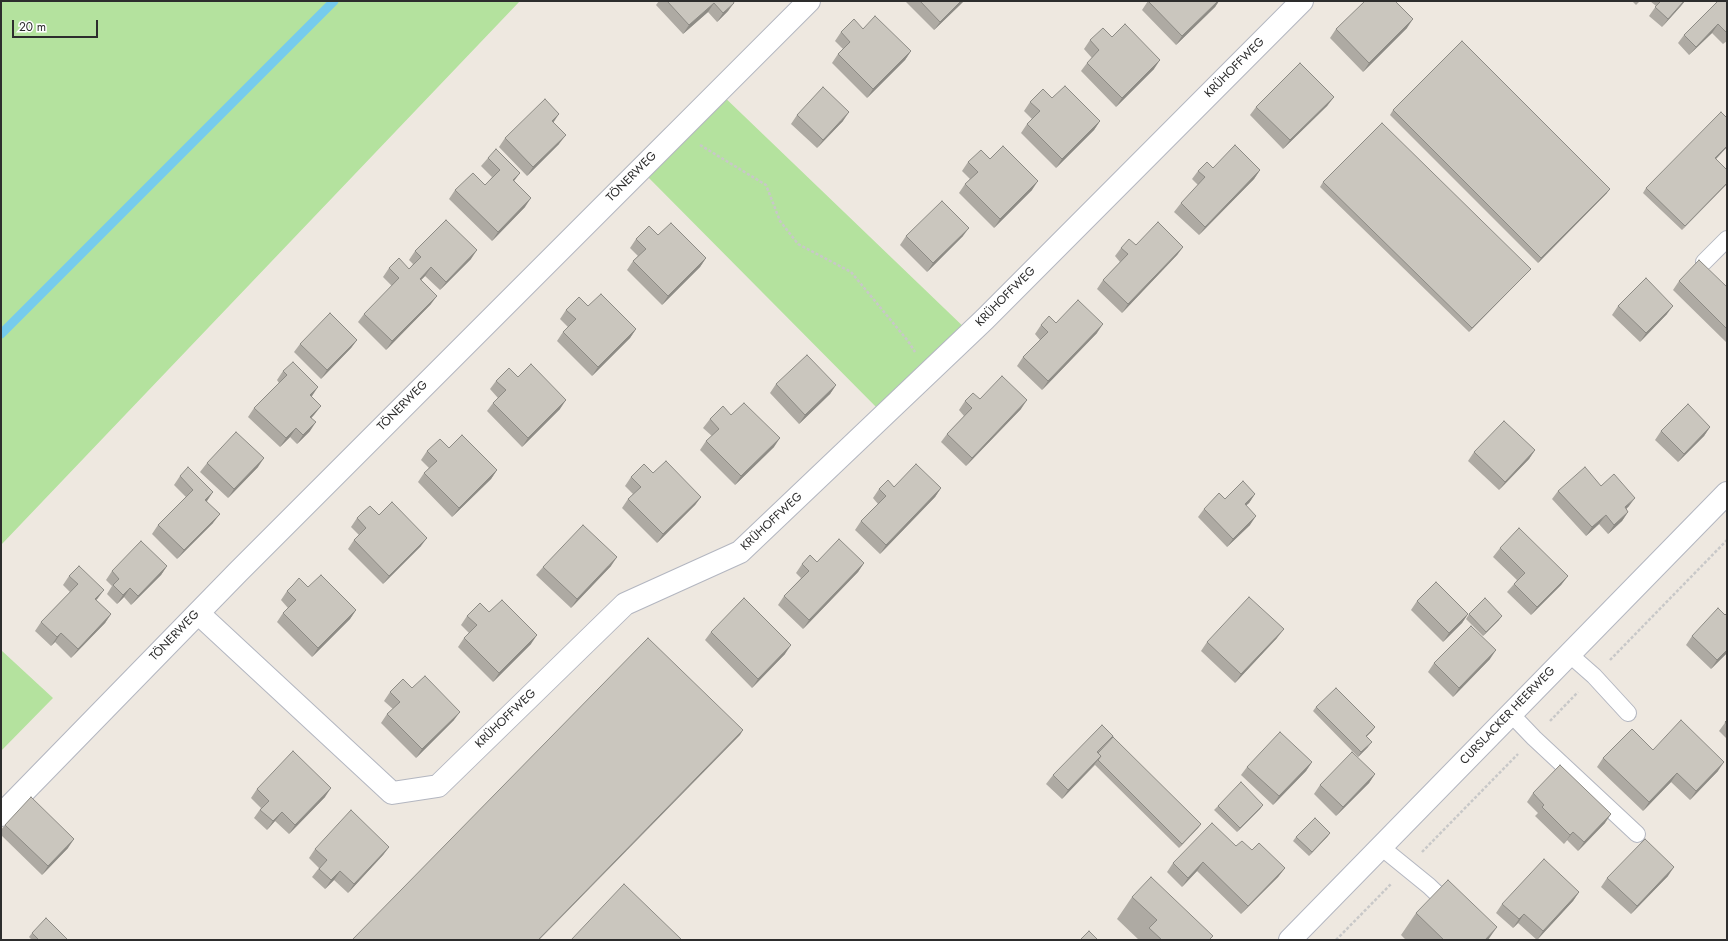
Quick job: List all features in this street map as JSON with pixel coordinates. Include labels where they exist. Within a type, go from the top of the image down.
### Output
[{"type":"street","name":"TÖNERWEG","points":[[1,815],[198,613],[809,1]]},
{"type":"street","name":"KRÜHOFFWEG","points":[[198,613],[392,793],[438,786],[626,604],[740,552],[991,313],[1302,1]]},
{"type":"street","name":"CURSLACKER HEERWEG","points":[[1290,940],[1727,493]]},
{"type":"lane","points":[[1704,262],[1727,239]]},
{"type":"lane","points":[[1569,654],[1594,676],[1628,713]]},
{"type":"lane","points":[[1511,714],[1534,738],[1637,834]]},
{"type":"lane","points":[[1381,847],[1429,886],[1462,918]]},
{"type":"path","points":[[677,132],[766,185],[780,222],[798,244],[851,272],[908,341],[928,373]]},
{"type":"green space","points":[[1,1],[520,1],[1,545]]},
{"type":"green space","points":[[718,91],[970,333],[884,415],[640,169]]},
{"type":"green space","points":[[1,650],[53,698],[1,751]]},
{"type":"building","points":[[667,1],[733,1],[734,3],[723,13],[714,3],[689,25]]},
{"type":"building","points":[[920,1],[961,1],[940,22]]},
{"type":"building","points":[[1148,1],[1218,1],[1182,36]]},
{"type":"building","points":[[1365,1],[1395,1],[1413,19],[1369,63],[1336,29]]},
{"type":"building","points":[[1661,1],[1684,1],[1668,19],[1655,7]]},
{"type":"building","points":[[1718,1],[1727,1],[1727,33],[1718,24],[1696,47],[1684,35]]},
{"type":"building","points":[[875,16],[911,51],[873,89],[838,54],[850,42],[841,32],[854,19],[863,29]]},
{"type":"building","points":[[1125,24],[1160,60],[1122,98],[1087,63],[1099,50],[1090,40],[1103,28],[1112,37]]},
{"type":"building","points":[[1462,41],[1610,189],[1541,258],[1393,110]]},
{"type":"building","points":[[1300,63],[1334,97],[1290,140],[1256,107]]},
{"type":"building","points":[[1065,86],[1100,121],[1062,159],[1027,124],[1040,111],[1030,102],[1043,89],[1052,98]]},
{"type":"building","points":[[823,87],[849,112],[823,140],[797,115]]},
{"type":"building","points":[[545,99],[559,114],[552,121],[566,135],[533,167],[505,138]]},
{"type":"building","points":[[1721,112],[1727,118],[1727,146],[1715,158],[1727,170],[1727,183],[1685,226],[1646,188]]},
{"type":"building","points":[[1382,123],[1531,269],[1472,328],[1323,182]]},
{"type":"building","points":[[1235,145],[1260,170],[1205,227],[1181,203],[1205,177],[1198,171],[1207,162],[1213,168]]},
{"type":"building","points":[[1003,146],[1038,181],[1000,219],[965,184],[978,172],[968,162],[981,150],[990,159]]},
{"type":"building","points":[[496,149],[520,173],[513,180],[531,198],[498,232],[455,190],[473,173],[485,185],[500,170],[488,158]]},
{"type":"building","points":[[942,201],[969,228],[933,263],[906,236]]},
{"type":"building","points":[[446,220],[477,250],[446,282],[431,267],[420,279],[437,296],[392,341],[364,314],[399,278],[389,268],[399,258],[409,269],[421,257],[415,251]]},
{"type":"building","points":[[1158,222],[1183,247],[1128,304],[1103,280],[1128,254],[1121,248],[1129,239],[1136,245]]},
{"type":"building","points":[[671,223],[706,258],[668,296],[633,261],[646,249],[636,239],[649,226],[658,235]]},
{"type":"building","points":[[1699,260],[1727,287],[1727,329],[1679,281]]},
{"type":"building","points":[[1646,278],[1673,306],[1646,333],[1618,306]]},
{"type":"building","points":[[601,294],[636,329],[598,367],[563,332],[576,319],[566,310],[579,297],[588,306]]},
{"type":"building","points":[[1078,300],[1103,324],[1048,381],[1023,357],[1048,332],[1041,325],[1049,316],[1056,323]]},
{"type":"building","points":[[330,313],[357,340],[327,370],[300,344]]},
{"type":"building","points":[[807,355],[836,385],[805,415],[776,384]]},
{"type":"building","points":[[293,362],[318,387],[310,395],[321,406],[310,417],[316,422],[303,435],[296,428],[286,438],[254,408],[287,375],[283,371]]},
{"type":"building","points":[[531,364],[566,400],[528,438],[493,403],[506,390],[496,381],[509,368],[518,377]]},
{"type":"building","points":[[1002,376],[1027,400],[972,458],[947,434],[972,408],[965,401],[973,393],[980,399]]},
{"type":"building","points":[[744,403],[780,438],[741,476],[706,441],[719,429],[710,419],[723,406],[731,415]]},
{"type":"building","points":[[1688,404],[1710,427],[1684,454],[1661,431]]},
{"type":"building","points":[[1504,421],[1535,450],[1505,482],[1474,452]]},
{"type":"building","points":[[236,432],[264,458],[234,489],[207,463]]},
{"type":"building","points":[[462,435],[497,470],[459,508],[424,473],[437,461],[427,451],[440,439],[449,448]]},
{"type":"building","points":[[666,461],[701,497],[663,534],[628,499],[641,487],[631,477],[644,464],[653,473]]},
{"type":"building","points":[[916,464],[941,488],[886,545],[861,521],[886,496],[879,489],[888,480],[894,487]]},
{"type":"building","points":[[188,467],[213,492],[205,500],[220,514],[184,550],[158,525],[193,490],[180,476]]},
{"type":"building","points":[[1585,467],[1601,486],[1614,474],[1635,498],[1625,507],[1628,512],[1614,525],[1606,515],[1592,527],[1558,491]]},
{"type":"building","points":[[1243,481],[1255,494],[1245,504],[1256,516],[1233,539],[1204,509],[1219,493],[1225,499]]},
{"type":"building","points":[[392,502],[427,538],[389,576],[354,540],[366,528],[357,518],[363,512],[370,506],[379,515]]},
{"type":"building","points":[[583,525],[617,557],[577,599],[543,567]]},
{"type":"building","points":[[1519,528],[1568,576],[1537,607],[1514,584],[1525,573],[1500,548]]},
{"type":"building","points":[[839,539],[864,563],[809,620],[784,596],[809,571],[802,564],[810,555],[817,562]]},
{"type":"building","points":[[141,541],[167,566],[138,596],[130,588],[123,595],[113,585],[119,579],[112,571]]},
{"type":"building","points":[[79,566],[104,590],[95,599],[111,614],[78,649],[61,633],[57,637],[41,622],[78,584],[69,576]]},
{"type":"building","points":[[321,575],[356,610],[318,648],[283,613],[296,600],[287,591],[299,578],[308,587]]},
{"type":"building","points":[[1436,582],[1468,614],[1449,633],[1417,601]]},
{"type":"building","points":[[1249,597],[1284,629],[1241,674],[1207,642]]},
{"type":"building","points":[[744,598],[791,645],[758,679],[711,632]]},
{"type":"building","points":[[1485,598],[1502,616],[1486,632],[1469,614]]},
{"type":"building","points":[[502,600],[537,635],[499,673],[464,638],[477,625],[467,616],[480,603],[489,612]]},
{"type":"building","points":[[1718,608],[1725,615],[1727,613],[1727,650],[1717,660],[1692,636]]},
{"type":"building","points":[[1471,626],[1496,650],[1459,688],[1434,663]]},
{"type":"building","points":[[648,638],[743,730],[538,940],[352,940]]},
{"type":"building","points":[[425,676],[460,712],[422,749],[387,714],[400,702],[390,692],[403,679],[412,688]]},
{"type":"building","points":[[1336,688],[1375,727],[1366,736],[1372,742],[1361,752],[1316,707]]},
{"type":"building","points":[[1681,720],[1724,762],[1696,791],[1677,773],[1649,802],[1603,758],[1632,729],[1653,750]]},
{"type":"building","points":[[1102,725],[1113,736],[1097,752],[1101,756],[1068,790],[1053,775]]},
{"type":"building","points":[[1280,732],[1312,762],[1279,796],[1247,767]]},
{"type":"building","points":[[1113,737],[1201,824],[1182,844],[1098,760],[1101,756],[1098,753]]},
{"type":"building","points":[[293,751],[331,788],[295,825],[282,812],[273,821],[260,810],[269,801],[257,789]]},
{"type":"building","points":[[1352,752],[1375,774],[1343,807],[1320,785]]},
{"type":"building","points":[[1560,765],[1611,814],[1584,842],[1573,832],[1570,835],[1542,807],[1544,805],[1533,793]]},
{"type":"building","points":[[1241,782],[1263,805],[1240,828],[1218,806]]},
{"type":"building","points":[[31,797],[74,839],[48,866],[5,825]]},
{"type":"building","points":[[351,810],[389,847],[354,884],[340,871],[331,880],[319,869],[327,860],[315,849]]},
{"type":"building","points":[[1315,818],[1330,833],[1312,852],[1296,837]]},
{"type":"building","points":[[1212,823],[1236,846],[1242,841],[1252,850],[1259,843],[1285,868],[1248,906],[1203,862],[1188,878],[1173,863]]},
{"type":"building","points":[[1645,839],[1674,867],[1637,906],[1607,878]]},
{"type":"building","points":[[1544,859],[1579,892],[1543,931],[1524,914],[1519,919],[1502,904]]},
{"type":"building","points":[[1151,877],[1213,936],[1209,940],[1162,940],[1149,928],[1157,920],[1132,897]]},
{"type":"building","points":[[1448,880],[1497,927],[1485,940],[1444,940],[1416,913]]},
{"type":"building","points":[[624,884],[682,940],[571,940]]},
{"type":"building","points":[[46,918],[68,940],[39,940],[32,933]]},
{"type":"building","points":[[1089,931],[1098,940],[1080,940]]},
{"type":"waterway","points":[[1,334],[334,1]]}]
